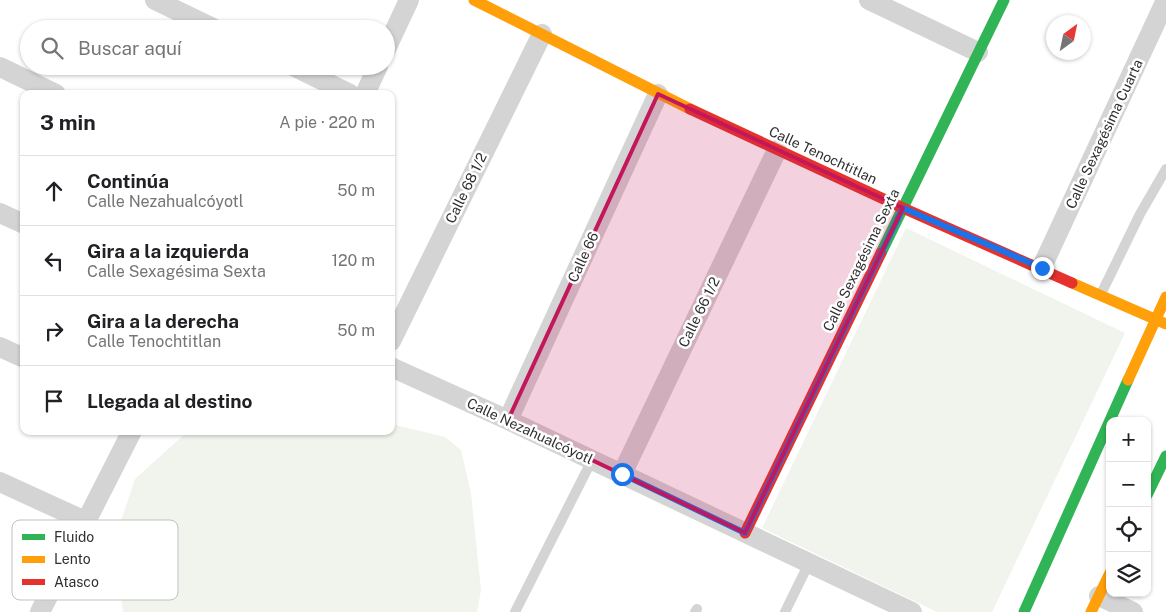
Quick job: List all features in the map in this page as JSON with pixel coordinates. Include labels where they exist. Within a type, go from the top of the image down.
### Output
[{"type":"main road","name":"Calle Tenochtitlan","points":[[474,0],[658,94],[777,150],[1161,322]]},
{"type":"main road","name":"Calle Sexagésima Sexta","points":[[745,533],[1004,0]]},
{"type":"main road","points":[[1024,612],[1161,322],[1166,297]]},
{"type":"main road","points":[[1151,487],[1166,456]]},
{"type":"main road","points":[[1095,604],[1106,581]]},
{"type":"street","points":[[156,0],[197,20]]},
{"type":"street","points":[[395,28],[408,0]]},
{"type":"street","points":[[869,0],[978,52]]},
{"type":"street","name":"Calle Sexagésima Cuarta","points":[[1042,268],[1166,0]]},
{"type":"street","name":"Calle 68 1/2","points":[[395,333],[542,34]]},
{"type":"street","points":[[0,67],[48,90]]},
{"type":"street","points":[[311,75],[342,90]]},
{"type":"street","points":[[368,90],[374,75]]},
{"type":"street","name":"Calle 66","points":[[508,420],[658,94]]},
{"type":"street","name":"Calle 66 1/2","points":[[622,474],[777,150]]},
{"type":"street","points":[[0,213],[20,222]]},
{"type":"street","points":[[0,347],[20,356]]},
{"type":"street","name":"Calle Nezahualcóyotl","points":[[395,369],[508,420],[912,612]]},
{"type":"street","points":[[86,520],[130,435]]},
{"type":"street","points":[[0,482],[83,520]]},
{"type":"street","points":[[40,612],[46,600]]},
{"type":"street","points":[[1095,604],[1133,612]]},
{"type":"lane","points":[[1100,295],[1140,214],[1166,169]]},
{"type":"lane","points":[[515,612],[592,460]]},
{"type":"lane","points":[[785,612],[809,563]]},
{"type":"highlighted area","points":[[658,94],[903,208],[745,533],[508,420]]},
{"type":"shaded area","points":[[906,228],[1125,333],[992,612],[937,612],[762,528]]},
{"type":"shaded area","points":[[395,425],[445,437],[461,450],[471,493],[481,590],[477,612],[123,612],[121,600],[178,600],[178,520],[121,520],[135,479],[184,435],[395,435]]},
{"type":"traffic: fast","points":[[881,253],[1004,0]]},
{"type":"traffic: fast","points":[[1024,612],[1128,380]]},
{"type":"traffic: fast","points":[[1151,487],[1166,456]]},
{"type":"traffic: slow","points":[[474,0],[690,109]]},
{"type":"traffic: slow","points":[[1072,283],[1166,324]]},
{"type":"traffic: slow","points":[[1128,380],[1166,297]]},
{"type":"traffic: slow","points":[[1091,612],[1106,581]]},
{"type":"traffic: jam","points":[[690,109],[903,208],[1072,283]]},
{"type":"traffic: jam","points":[[745,533],[881,253]]},
{"type":"route","points":[[622,474],[745,533],[903,208],[1042,268]]}]
